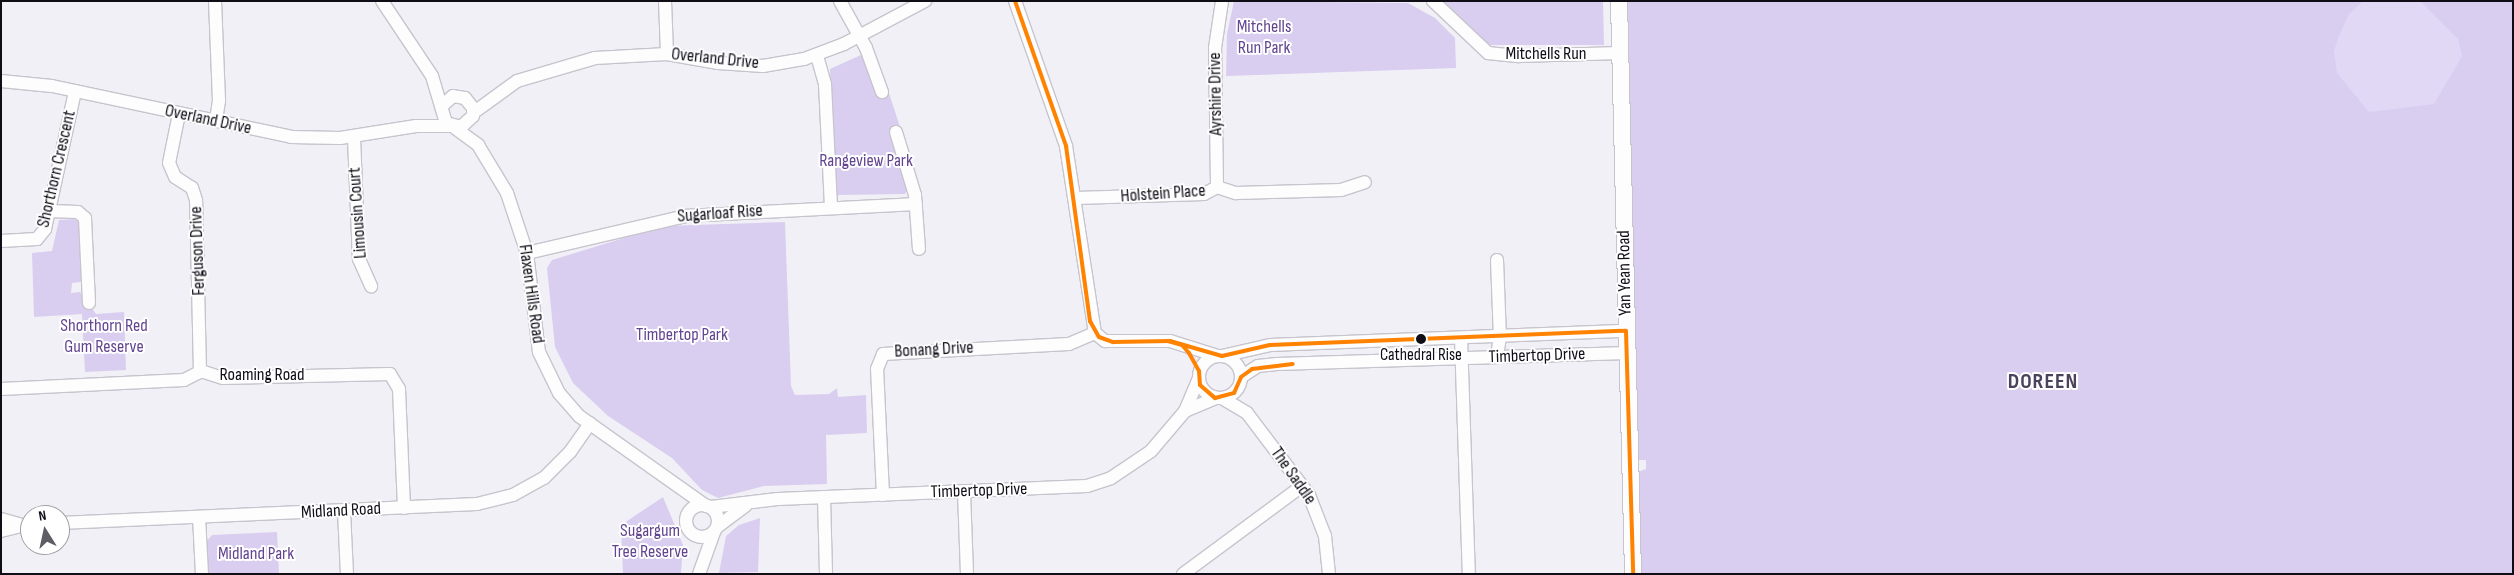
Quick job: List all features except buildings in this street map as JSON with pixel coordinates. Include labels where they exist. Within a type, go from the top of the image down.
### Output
[{"type":"main road","name":"Yan Yean Road","points":[[1619,1],[1632,574]]},
{"type":"street","points":[[215,1],[216,121]]},
{"type":"street","points":[[382,1],[432,76],[442,107],[443,119],[452,127],[466,125],[473,114],[462,97],[432,76]]},
{"type":"street","points":[[665,1],[667,54]]},
{"type":"street","points":[[840,1],[860,36],[882,92]]},
{"type":"street","name":"Overland Drive","points":[[473,114],[498,92],[536,74],[595,58],[667,54],[748,65],[818,56],[925,1]]},
{"type":"street","points":[[1015,1],[1066,146],[1076,198],[1095,333],[1105,341],[1182,345],[1220,356],[1237,365],[1241,379],[1234,392],[1218,398],[1204,391],[1199,375],[1182,345]]},
{"type":"street","name":"Ayrshire Drive","points":[[1217,187],[1215,48],[1222,1]]},
{"type":"street","name":"Mitchells Run","points":[[1433,1],[1488,53],[1519,56],[1620,53]]},
{"type":"street","points":[[818,56],[825,91],[830,208]]},
{"type":"street","name":"Overland Drive","points":[[1,81],[75,91],[291,137],[354,137],[416,126],[452,127]]},
{"type":"street","name":"Shorthorn Crescent","points":[[1,241],[37,239],[45,229],[75,91]]},
{"type":"street","name":"Overland Drive","points":[[462,97],[498,92]]},
{"type":"street","points":[[442,107],[448,98],[462,97]]},
{"type":"street","name":"Overland Drive","points":[[416,126],[442,107]]},
{"type":"street","name":"Ferguson Drive","points":[[180,114],[169,163],[175,177],[192,188],[196,200],[201,371]]},
{"type":"street","name":"Flaxen Hills Road","points":[[473,114],[478,145],[508,193],[527,253],[533,326],[544,366],[559,393],[590,424],[708,506]]},
{"type":"street","name":"Flaxen Hills Road","points":[[452,127],[478,145]]},
{"type":"street","points":[[896,132],[916,204],[919,249]]},
{"type":"street","name":"Limousin Court","points":[[354,137],[359,259],[371,286]]},
{"type":"street","name":"Holstein Place","points":[[1076,198],[1204,194],[1217,187],[1236,194],[1331,191],[1348,189],[1365,182]]},
{"type":"street","name":"Sugarloaf Rise","points":[[527,253],[686,216],[916,204]]},
{"type":"street","points":[[49,210],[78,212],[85,218],[89,303]]},
{"type":"street","points":[[1497,260],[1500,337],[1497,357]]},
{"type":"street","name":"Timbertop Drive","points":[[1220,356],[1270,345],[1626,331]]},
{"type":"street","name":"Bonang Drive","points":[[883,495],[877,370],[883,354],[1068,344],[1095,333]]},
{"type":"street","points":[[1461,338],[1469,574]]},
{"type":"street","name":"Timbertop Drive","points":[[1241,379],[1266,365],[1627,353]]},
{"type":"street","points":[[1199,375],[1206,361],[1220,356]]},
{"type":"street","name":"Roaming Road","points":[[1,389],[184,380],[194,378],[201,371],[224,378],[390,374],[399,390],[404,508]]},
{"type":"street","name":"Timbertop Drive","points":[[708,506],[746,506],[778,499],[1064,488],[1111,478],[1151,451],[1185,411],[1199,375]]},
{"type":"street","name":"The Saddle","points":[[1241,379],[1247,414]]},
{"type":"street","name":"Timbertop Drive","points":[[1185,411],[1218,398]]},
{"type":"street","name":"The Saddle","points":[[1218,398],[1247,414],[1302,486],[1322,524],[1329,574]]},
{"type":"street","name":"Midland Road","points":[[70,523],[477,504],[513,495],[559,465],[590,424]]},
{"type":"street","points":[[674,482],[688,515]]},
{"type":"street","points":[[1183,574],[1302,486]]},
{"type":"street","points":[[964,492],[967,574]]},
{"type":"street","points":[[824,498],[826,574]]},
{"type":"street","points":[[699,574],[702,561],[716,529],[717,514],[708,506],[697,506],[688,515],[686,524],[694,535],[702,561]]},
{"type":"street","name":"Timbertop Drive","points":[[716,529],[746,506]]},
{"type":"street","points":[[344,511],[347,574]]},
{"type":"street","points":[[199,518],[202,574]]},
{"type":"street","points":[[20,523],[1,521],[1,530],[20,525]]},
{"type":"street","points":[[694,535],[707,536],[716,529]]},
{"type":"green space","name":"Mitchells Run Park","points":[[1234,1],[1408,3],[1435,18],[1455,38],[1456,68],[1226,76],[1227,34]]},
{"type":"green space","points":[[1444,1],[1603,1],[1604,45],[1491,45],[1480,41]]},
{"type":"green space","points":[[1626,1],[2513,1],[2513,574],[1639,574],[1638,472],[1646,469],[1646,460],[1638,460]]},
{"type":"green space","name":"Rangeview Park","points":[[863,54],[878,94],[889,93],[900,127],[889,131],[908,189],[905,194],[836,195],[830,69]]},
{"type":"green space","name":"Shorthorn Red Gum Reserve","points":[[74,219],[79,222],[81,282],[72,283],[71,293],[80,292],[96,314],[124,312],[126,370],[85,372],[82,314],[34,317],[32,253],[52,251],[59,220]]},
{"type":"green space","name":"Timbertop Park","points":[[785,222],[791,386],[795,395],[829,394],[837,388],[838,397],[866,395],[867,433],[826,435],[827,484],[764,486],[718,498],[702,490],[672,458],[608,416],[573,383],[555,347],[547,268],[552,260],[663,226]]},
{"type":"green space","name":"Sugargum Tree Reserve","points":[[663,497],[683,545],[681,574],[623,574],[621,525]]},
{"type":"green space","points":[[760,518],[758,572],[719,573],[726,536],[739,525]]},
{"type":"green space","name":"Midland Park","points":[[277,532],[279,574],[206,574],[205,543],[212,535]]},
{"type":"shaded area","points":[[2363,1],[2420,1],[2458,39],[2462,56],[2434,104],[2369,112],[2337,73],[2334,51],[2339,36],[2349,14]]},
{"type":"transit line","points":[[1015,1],[1066,146],[1090,321],[1099,337],[1113,342],[1170,341],[1222,356],[1270,345],[1626,331],[1633,574]]},
{"type":"transit line","points":[[1168,341],[1182,345],[1189,353],[1199,371],[1200,385],[1215,398],[1234,393],[1241,377],[1252,369],[1293,364]]},
{"type":"place","name":"Cathedral Rise","points":[[1421,339]]},
{"type":"district","name":"DOREEN","points":[[2043,382]]}]
